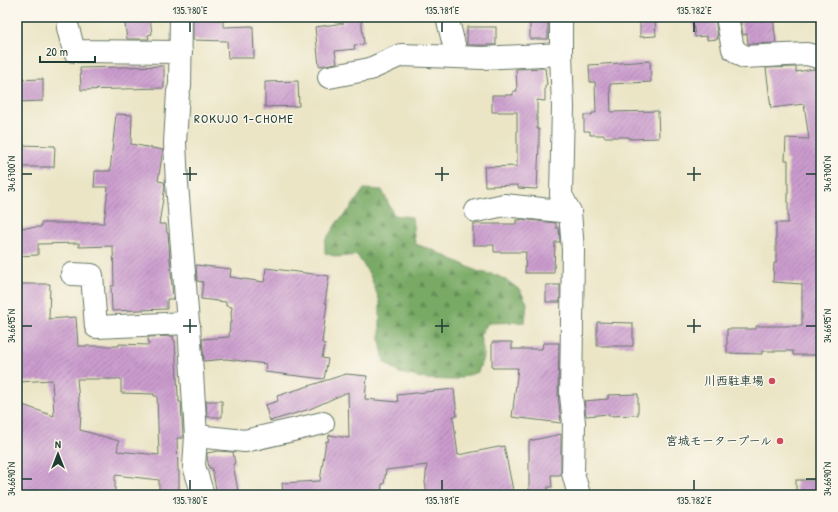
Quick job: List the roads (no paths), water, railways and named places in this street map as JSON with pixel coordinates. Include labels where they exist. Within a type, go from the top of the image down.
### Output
[{"type":"street","points":[[181,17],[180,86],[178,92],[175,143],[196,436],[194,466],[203,495]]},
{"type":"street","points":[[448,17],[457,57]]},
{"type":"street","points":[[562,17],[561,54],[563,107],[561,195],[570,212],[573,250],[573,474],[579,495]]},
{"type":"street","points":[[727,17],[733,49],[744,57],[807,54],[821,58]]},
{"type":"street","points":[[68,28],[74,51],[181,52]]},
{"type":"street","points":[[329,77],[370,69],[401,55],[483,58],[561,54]]},
{"type":"street","points":[[476,211],[504,205],[570,212]]},
{"type":"street","points":[[72,274],[92,275],[96,327],[188,323]]},
{"type":"street","points":[[196,436],[245,442],[323,423]]},
{"type":"place","name":"川西駐車場","points":[[772,381]]},
{"type":"place","name":"宮城モータープール","points":[[780,441]]},
{"type":"district","name":"ROKUJO 1-CHOME","points":[[244,118]]}]
